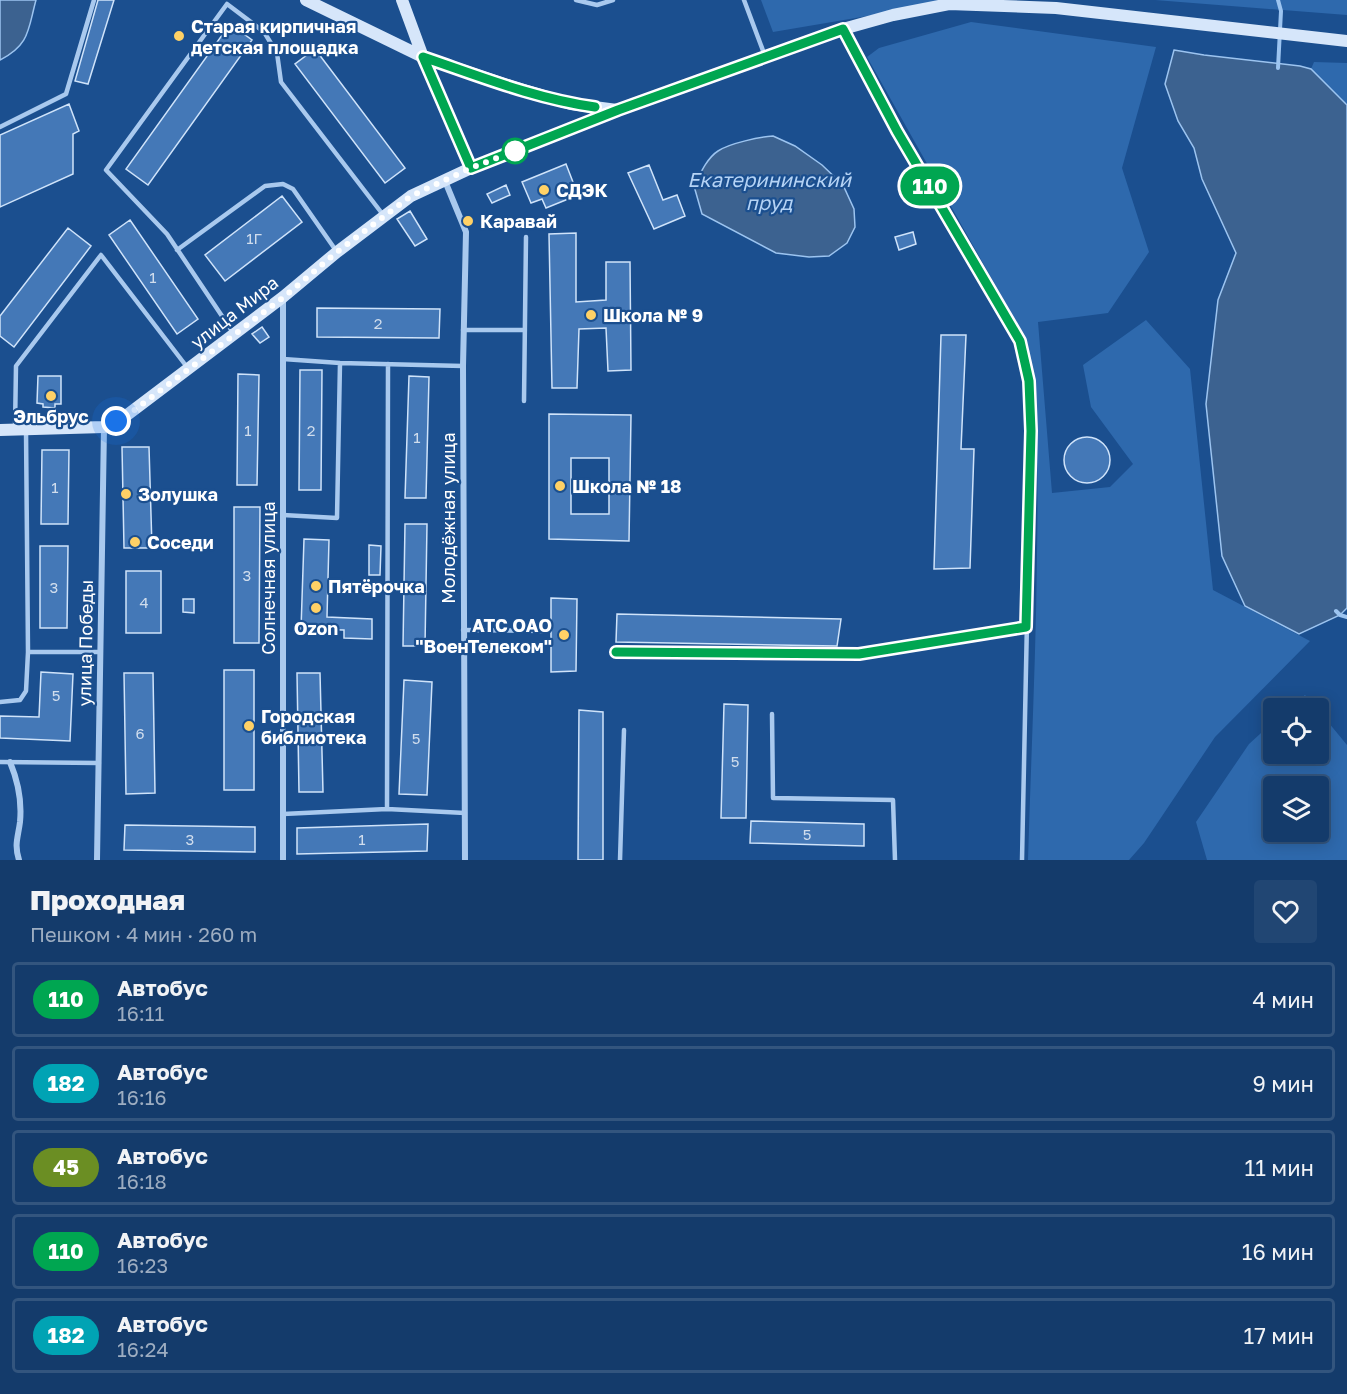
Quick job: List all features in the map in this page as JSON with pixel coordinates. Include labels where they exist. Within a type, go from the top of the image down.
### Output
[{"type":"main road","points":[[306,0],[423,57],[571,104],[618,110]]},
{"type":"main road","points":[[402,0],[423,57],[471,168]]},
{"type":"main road","name":"улица Мира","points":[[0,430],[104,427],[128,415],[284,297],[337,252],[411,196],[471,168],[618,110],[843,29],[893,15],[949,4],[1056,8],[1347,41]]},
{"type":"street","name":"Молодёжная улица","points":[[445,180],[466,232],[463,330],[465,860]]},
{"type":"street","name":"Солнечная улица","points":[[283,860],[284,297]]},
{"type":"street","name":"улица Победы","points":[[97,860],[104,427]]},
{"type":"street","points":[[10,762],[19,785],[20,821],[15,847],[19,860]]},
{"type":"lane","points":[[0,127],[66,94],[94,0]]},
{"type":"lane","points":[[577,0],[597,5],[613,0]]},
{"type":"lane","points":[[744,0],[765,56]]},
{"type":"lane","points":[[234,334],[167,234],[105,170],[227,4],[264,32],[277,53],[281,82],[384,216]]},
{"type":"lane","points":[[843,29],[897,131],[1020,341],[1029,381],[1031,431],[1022,860]]},
{"type":"lane","points":[[177,250],[265,186],[283,184],[293,189],[337,252]]},
{"type":"lane","points":[[524,400],[526,237]]},
{"type":"lane","points":[[0,702],[20,700],[26,691],[28,652],[21,429],[16,366],[101,255],[188,369]]},
{"type":"lane","points":[[463,330],[525,330]]},
{"type":"lane","points":[[283,359],[463,366]]},
{"type":"lane","points":[[283,515],[337,518],[340,363]]},
{"type":"lane","points":[[387,809],[388,364]]},
{"type":"lane","points":[[616,652],[859,654],[1026,627]]},
{"type":"lane","points":[[464,630],[543,631]]},
{"type":"lane","points":[[28,652],[100,652]]},
{"type":"lane","points":[[772,714],[773,798],[893,800],[895,860]]},
{"type":"lane","points":[[621,860],[624,730]]},
{"type":"lane","points":[[0,762],[99,763]]},
{"type":"lane","points":[[283,814],[387,809],[465,813]]},
{"type":"shaded area","points":[[761,0],[962,0],[773,32]]},
{"type":"shaded area","points":[[1155,0],[1347,0],[1347,15]]},
{"type":"shaded area","points":[[971,22],[1156,47],[1122,168],[1149,252],[1108,313],[1038,322],[1052,493],[1110,487],[1133,464],[1091,407],[1083,365],[1146,320],[1190,369],[1213,590],[1310,641],[1215,737],[1144,843],[1129,860],[1028,860],[1038,499],[1035,417],[1024,336],[867,57],[879,48]]},
{"type":"shaded area","points":[[1314,62],[1347,63],[1347,105],[1311,69]]},
{"type":"shaded area","points":[[1329,723],[1347,745],[1347,860],[1207,860],[1196,822],[1249,744],[1263,731],[1263,764],[1329,764]]},
{"type":"water","points":[[0,0],[36,0],[29,28],[22,42],[0,60]]},
{"type":"water","points":[[1174,50],[1311,69],[1347,105],[1347,608],[1340,615],[1299,634],[1245,606],[1222,556],[1206,404],[1218,300],[1236,253],[1202,179],[1194,148],[1178,121],[1165,84]]},
{"type":"water","name":"Екатерининский пруд","points":[[773,136],[795,146],[822,165],[843,185],[854,209],[855,227],[847,243],[829,256],[809,257],[776,253],[702,214],[694,186],[710,158],[730,145]]},
{"type":"building","points":[[98,0],[114,0],[88,84],[75,81]]},
{"type":"building","points":[[230,24],[252,40],[148,185],[126,169]]},
{"type":"building","points":[[315,49],[405,168],[385,183],[295,64]]},
{"type":"building","points":[[69,104],[79,131],[73,134],[73,174],[0,207],[0,135]]},
{"type":"building","points":[[566,164],[578,195],[546,208],[542,199],[531,203],[522,182]]},
{"type":"building","points":[[649,165],[663,200],[677,195],[685,216],[654,229],[628,173]]},
{"type":"building","points":[[506,185],[510,195],[492,203],[487,194]]},
{"type":"building","points":[[282,196],[302,222],[225,281],[205,255]]},
{"type":"building","points":[[410,211],[427,239],[415,246],[397,219]]},
{"type":"building","points":[[130,220],[198,319],[177,334],[109,235]]},
{"type":"building","points":[[68,228],[91,246],[14,347],[0,336],[0,316]]},
{"type":"building","points":[[913,232],[916,244],[899,250],[895,237]]},
{"type":"building","name":"Школа № 9","points":[[576,233],[576,302],[606,300],[606,262],[630,262],[631,370],[608,371],[606,328],[579,329],[577,388],[552,388],[549,234]]},
{"type":"building","points":[[317,308],[440,309],[439,338],[317,337]]},
{"type":"building","points":[[262,327],[269,337],[260,343],[252,334]]},
{"type":"building","points":[[941,335],[966,335],[961,449],[974,449],[970,568],[934,569]]},
{"type":"building","points":[[300,370],[322,370],[321,490],[299,490]]},
{"type":"building","points":[[238,374],[259,375],[257,485],[237,485]]},
{"type":"building","points":[[38,376],[61,376],[61,404],[55,404],[55,408],[43,407],[43,404],[37,403]]},
{"type":"building","points":[[409,376],[429,377],[426,498],[405,498]]},
{"type":"building","name":"Школа № 18","points":[[549,414],[631,415],[629,541],[549,539]],"holes":[[[571,458],[609,458],[609,514],[571,514]]]},
{"type":"building","points":[[1092,437],[1104,443],[1109,451],[1109,469],[1104,477],[1096,482],[1082,483],[1074,480],[1067,473],[1064,455],[1067,447],[1074,440]]},
{"type":"building","points":[[122,447],[149,447],[152,548],[124,548]]},
{"type":"building","points":[[42,450],[69,450],[68,524],[41,524]]},
{"type":"building","points":[[234,507],[260,507],[259,643],[234,643]]},
{"type":"building","points":[[405,524],[427,524],[425,646],[403,646]]},
{"type":"building","points":[[304,539],[329,540],[327,617],[372,619],[372,639],[344,638],[344,630],[301,629]]},
{"type":"building","points":[[369,545],[381,546],[380,575],[369,575]]},
{"type":"building","points":[[40,546],[68,546],[67,628],[40,628]]},
{"type":"building","points":[[126,571],[161,571],[161,633],[126,633]]},
{"type":"building","name":"АТС ОАО \"ВоенТелеком\"","points":[[551,598],[577,599],[576,671],[551,672]]},
{"type":"building","points":[[183,599],[194,599],[194,613],[183,612]]},
{"type":"building","points":[[617,614],[841,619],[837,646],[616,642]]},
{"type":"building","points":[[224,670],[254,670],[254,790],[224,790]]},
{"type":"building","points":[[41,672],[73,674],[70,741],[0,738],[0,716],[39,717]]},
{"type":"building","points":[[124,673],[153,673],[155,793],[126,794]]},
{"type":"building","points":[[297,673],[320,673],[323,792],[299,792]]},
{"type":"building","points":[[404,680],[432,682],[427,795],[399,794]]},
{"type":"building","points":[[724,704],[748,705],[746,818],[721,818]]},
{"type":"building","points":[[579,710],[603,712],[603,860],[578,860]]},
{"type":"building","points":[[751,821],[864,824],[864,846],[750,843]]},
{"type":"building","points":[[428,824],[427,851],[297,854],[297,828]]},
{"type":"building","points":[[125,825],[255,827],[255,852],[124,850]]},
{"type":"waterway","points":[[1278,0],[1281,11],[1278,68]]},
{"type":"waterway","points":[[1336,611],[1347,617]]},
{"type":"bus line","name":"110","points":[[595,107],[571,104],[423,57],[471,168],[618,110],[843,29],[897,131],[1020,341],[1029,381],[1031,431],[1026,627],[859,654],[616,652]]},
{"type":"place","name":"Старая кирпичная детская площадка","points":[[179,36]]},
{"type":"place","name":"СДЭК","points":[[544,190]]},
{"type":"place","name":"Каравай","points":[[468,221]]},
{"type":"place","name":"Школа № 9","points":[[591,315]]},
{"type":"place","name":"Эльбрус","points":[[51,396]]},
{"type":"place","name":"Школа № 18","points":[[560,486]]},
{"type":"place","name":"Золушка","points":[[126,494]]},
{"type":"place","name":"Соседи","points":[[135,542]]},
{"type":"place","name":"Пятёрочка","points":[[316,586]]},
{"type":"place","name":"Ozon","points":[[316,608]]},
{"type":"place","name":"АТС ОАО \"ВоенТелеком\"","points":[[564,635]]},
{"type":"place","name":"Городская библиотека","points":[[249,726]]},
{"type":"route","points":[[116,421],[128,415],[284,297],[337,252],[411,196],[471,168],[515,151]]}]
